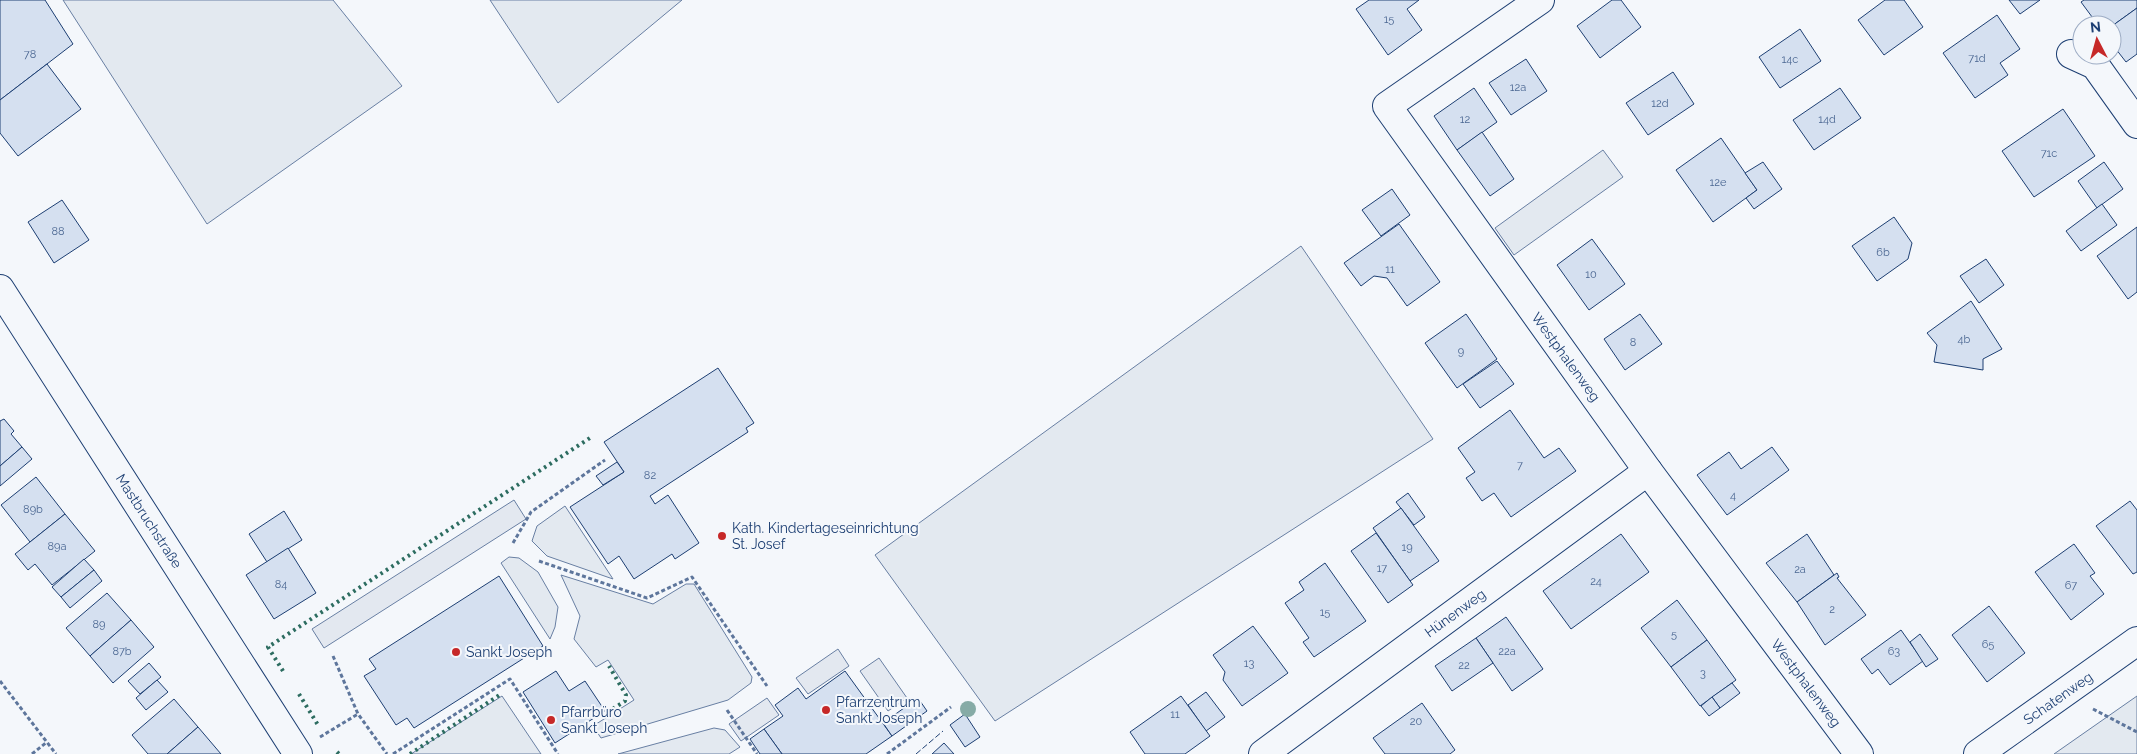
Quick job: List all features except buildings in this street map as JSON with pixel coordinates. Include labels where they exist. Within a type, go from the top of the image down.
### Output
[{"type":"street","name":"Westphalenweg","points":[[1540,0],[1387,106],[1648,471],[1859,754]]},
{"type":"street","points":[[2071,54],[2095,65],[2137,124]]},
{"type":"street","name":"Mastbruchstraße","points":[[0,289],[297,753]]},
{"type":"street","name":"Hünenweg","points":[[1263,754],[1648,471]]},
{"type":"street","name":"Schatenweg","points":[[1978,754],[2137,642]]},
{"type":"path","points":[[513,543],[531,512],[605,460]]},
{"type":"path","points":[[539,561],[648,598],[692,577],[767,686]]},
{"type":"path","points":[[333,656],[358,714],[387,754]]},
{"type":"path","points":[[393,754],[510,679],[558,754]]},
{"type":"path","points":[[0,681],[56,754]]},
{"type":"path","points":[[887,754],[951,707]]},
{"type":"path","points":[[2091,708],[2137,732]]},
{"type":"path","points":[[727,710],[757,754]]},
{"type":"path","points":[[297,753],[358,714]]},
{"type":"path","points":[[32,754],[47,742]]},
{"type":"shaded area","points":[[63,0],[333,0],[402,86],[207,224]]},
{"type":"shaded area","points":[[490,0],[682,0],[558,103]]},
{"type":"shaded area","points":[[1603,150],[1623,177],[1514,255],[1495,228]]},
{"type":"shaded area","points":[[1301,246],[1433,439],[995,721],[875,555]]},
{"type":"shaded area","points":[[514,500],[526,519],[324,648],[312,629]]},
{"type":"shaded area","points":[[565,506],[613,579],[547,556],[532,541],[537,526]]},
{"type":"shaded area","points":[[509,557],[519,558],[538,572],[558,607],[555,627],[550,639],[501,563]]},
{"type":"shaded area","points":[[561,575],[653,604],[686,584],[694,584],[752,677],[751,683],[728,700],[601,738],[593,726],[634,700],[608,660],[596,667],[574,639],[580,616]]},
{"type":"shaded area","points":[[838,649],[849,666],[808,694],[796,678]]},
{"type":"shaded area","points":[[879,658],[907,698],[888,711],[860,671]]},
{"type":"shaded area","points":[[502,696],[541,754],[411,754]]},
{"type":"shaded area","points":[[2137,696],[2137,754],[2054,754]]},
{"type":"shaded area","points":[[767,698],[779,715],[741,741],[729,724]]},
{"type":"shaded area","points":[[714,728],[725,730],[740,747],[729,754],[618,754]]},
{"type":"hedge","points":[[283,671],[268,647],[593,436]]},
{"type":"hedge","points":[[602,716],[625,701],[626,695],[609,666]]},
{"type":"hedge","points":[[299,694],[318,725]]},
{"type":"hedge","points":[[410,754],[501,694]]},
{"type":"fence","points":[[916,754],[943,731]]},
{"type":"place","name":"Kath. Kindertageseinrichtung St. Josef","points":[[722,536]]},
{"type":"place","name":"Sankt Joseph","points":[[456,652]]},
{"type":"place","name":"Pfarrzentrum Sankt Joseph","points":[[826,710]]},
{"type":"place","name":"Pfarrbüro Sankt Joseph","points":[[551,720]]}]
